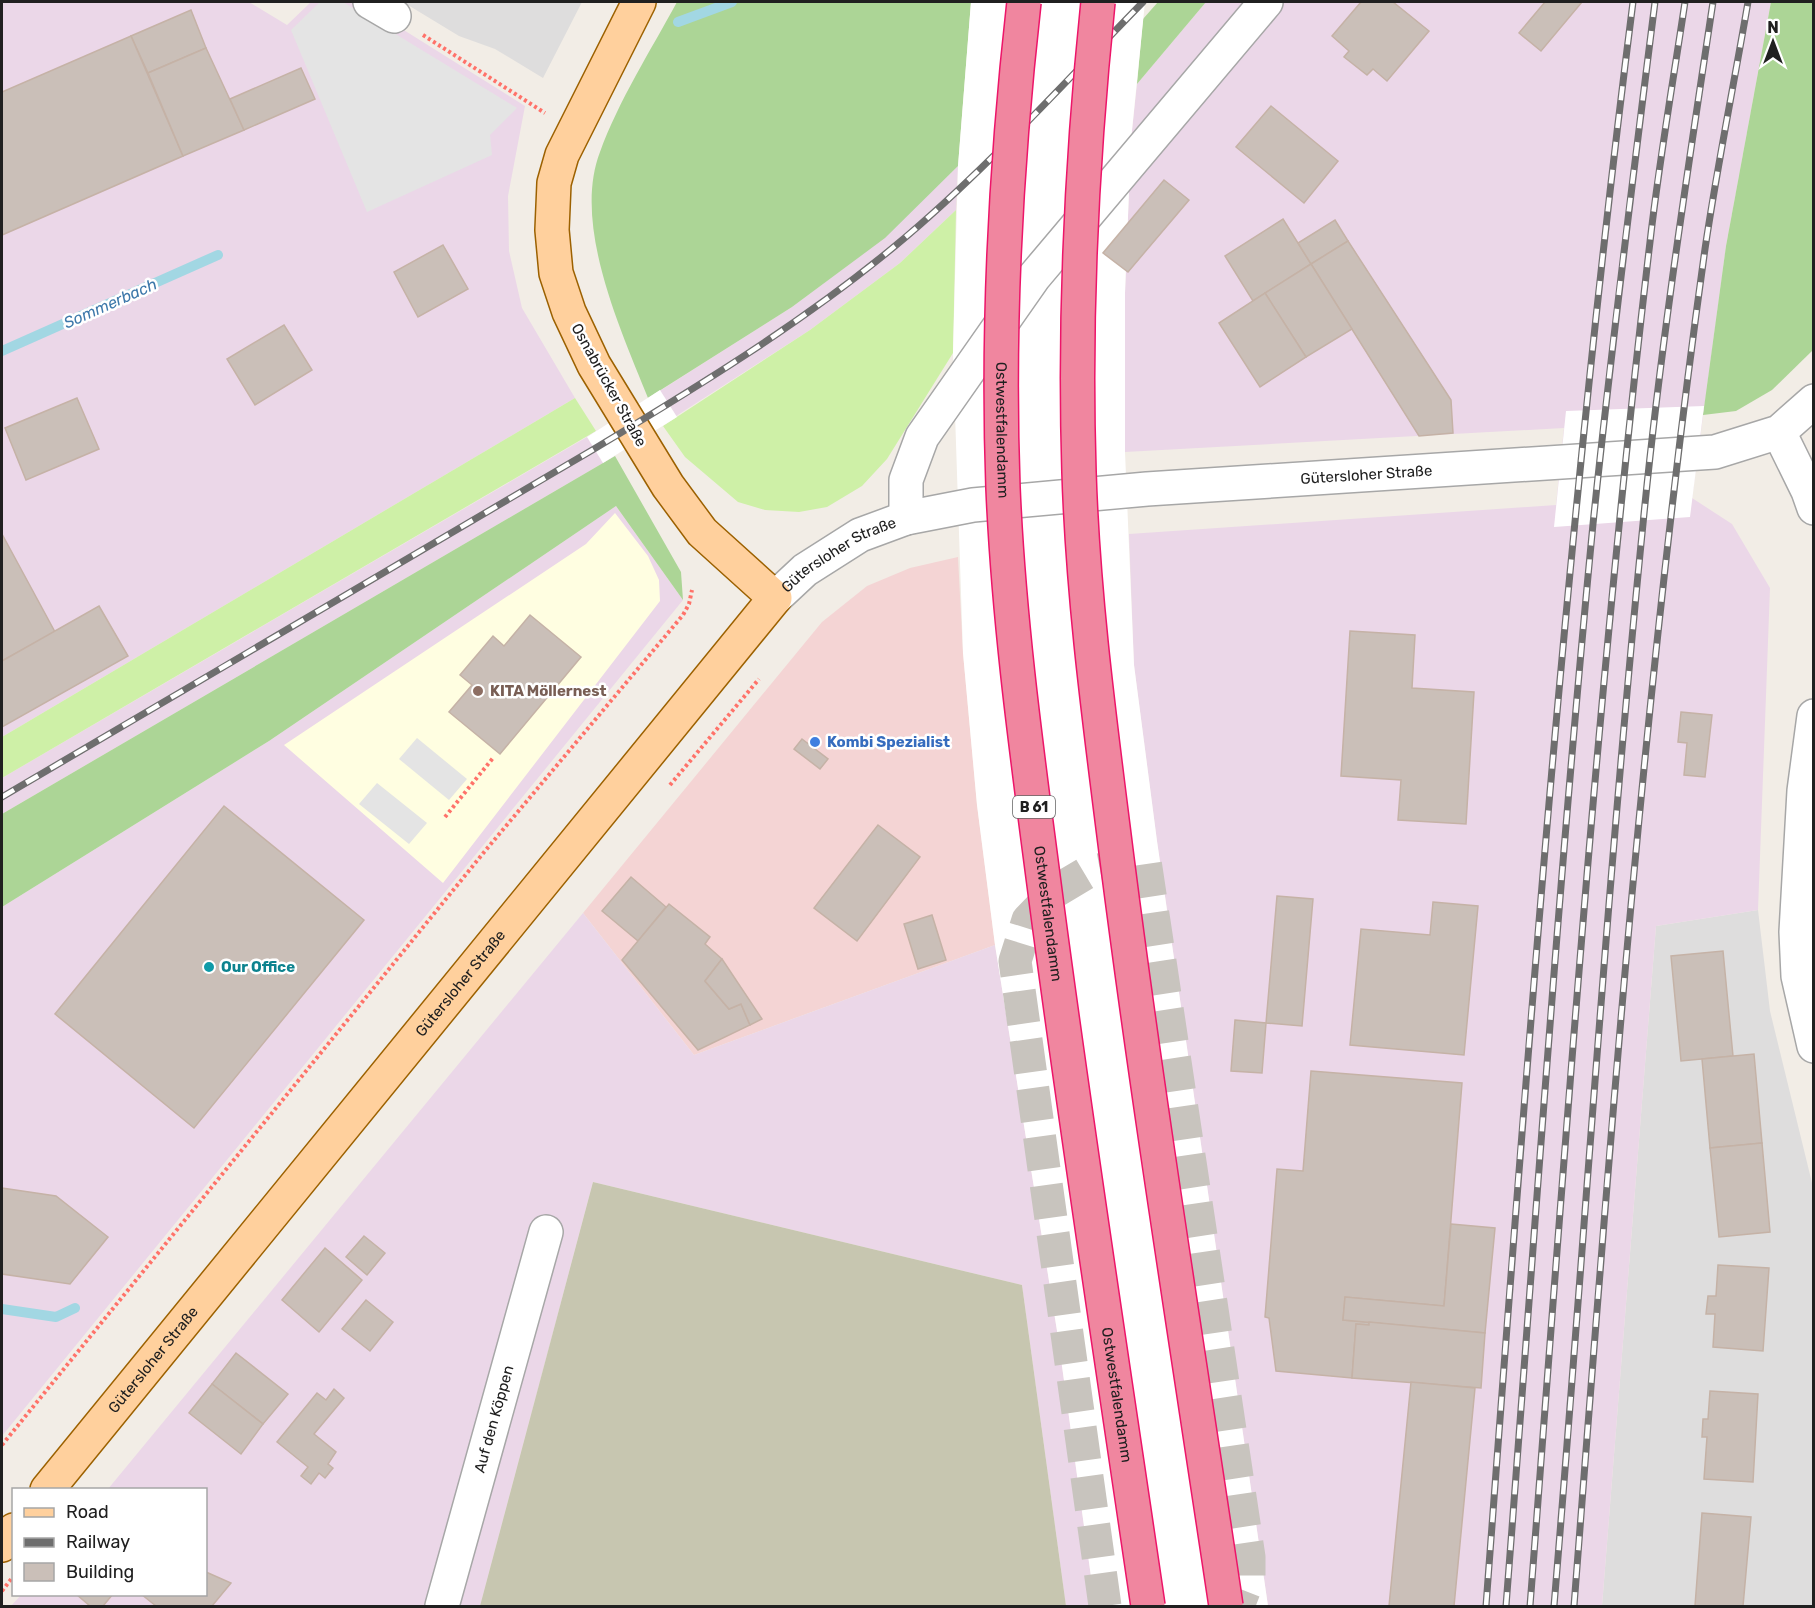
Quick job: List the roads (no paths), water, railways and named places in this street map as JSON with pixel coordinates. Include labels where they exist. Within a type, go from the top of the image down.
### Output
[{"type":"highway","name":"Ostwestfalendamm","points":[[1024,2],[1013,95],[1003,284],[1003,486],[1015,657],[1060,1009],[1148,1606]]},
{"type":"highway","points":[[1098,2],[1089,91],[1079,282],[1079,472],[1092,660],[1131,969],[1226,1606]]},
{"type":"main road","name":"Osnabrücker Straße","points":[[639,2],[562,155],[554,183],[552,230],[556,273],[569,312],[594,365],[668,486],[702,532],[775,598]]},
{"type":"main road","name":"Gütersloher Straße","points":[[49,1488],[775,598]]},
{"type":"main road","points":[[2,1545],[12,1532]]},
{"type":"street","name":"Gütersloher Straße","points":[[906,518],[906,480],[922,437],[935,418],[1034,277],[1266,2]]},
{"type":"street","name":"Gütersloher Straße","points":[[775,598],[805,570],[860,535],[906,518],[973,505],[1147,489],[1715,452],[1779,432],[1814,401]]},
{"type":"street","points":[[1779,432],[1808,490],[1814,508]]},
{"type":"street","points":[[1814,716],[1804,791],[1797,932],[1798,976],[1814,1046]]},
{"type":"street","name":"Auf den Köppen","points":[[442,1606],[546,1232]]},
{"type":"waterway","name":"Sommerbach","points":[[678,22],[732,2]]},
{"type":"waterway","name":"Sommerbach","points":[[2,351],[218,255]]},
{"type":"waterway","points":[[2,1309],[56,1317],[75,1308]]},
{"type":"tunnel","points":[[1105,1606],[1015,961],[1028,920],[1056,891],[1088,872],[1145,861],[1249,1557],[1249,1578],[1238,1606]]},
{"type":"railway","points":[[2,797],[594,449],[786,328],[860,274],[928,218],[1022,127],[1143,2]]},
{"type":"railway","points":[[1486,1606],[1532,1004],[1567,603],[1587,402],[1633,2]]},
{"type":"railway","points":[[1506,1606],[1557,930],[1580,659],[1607,394],[1655,2]]},
{"type":"railway","points":[[1530,1606],[1569,1094],[1613,583],[1654,212],[1685,2]]},
{"type":"railway","points":[[1554,1606],[1607,930],[1643,524],[1666,328],[1713,2]]},
{"type":"railway","points":[[1574,1606],[1614,1097],[1663,588],[1705,249],[1748,2]]},
{"type":"place","name":"KITA Möllernest","points":[[478,691]]},
{"type":"place","name":"Kombi Spezialist","points":[[815,742]]},
{"type":"place","name":"Our Office","points":[[209,967]]}]
